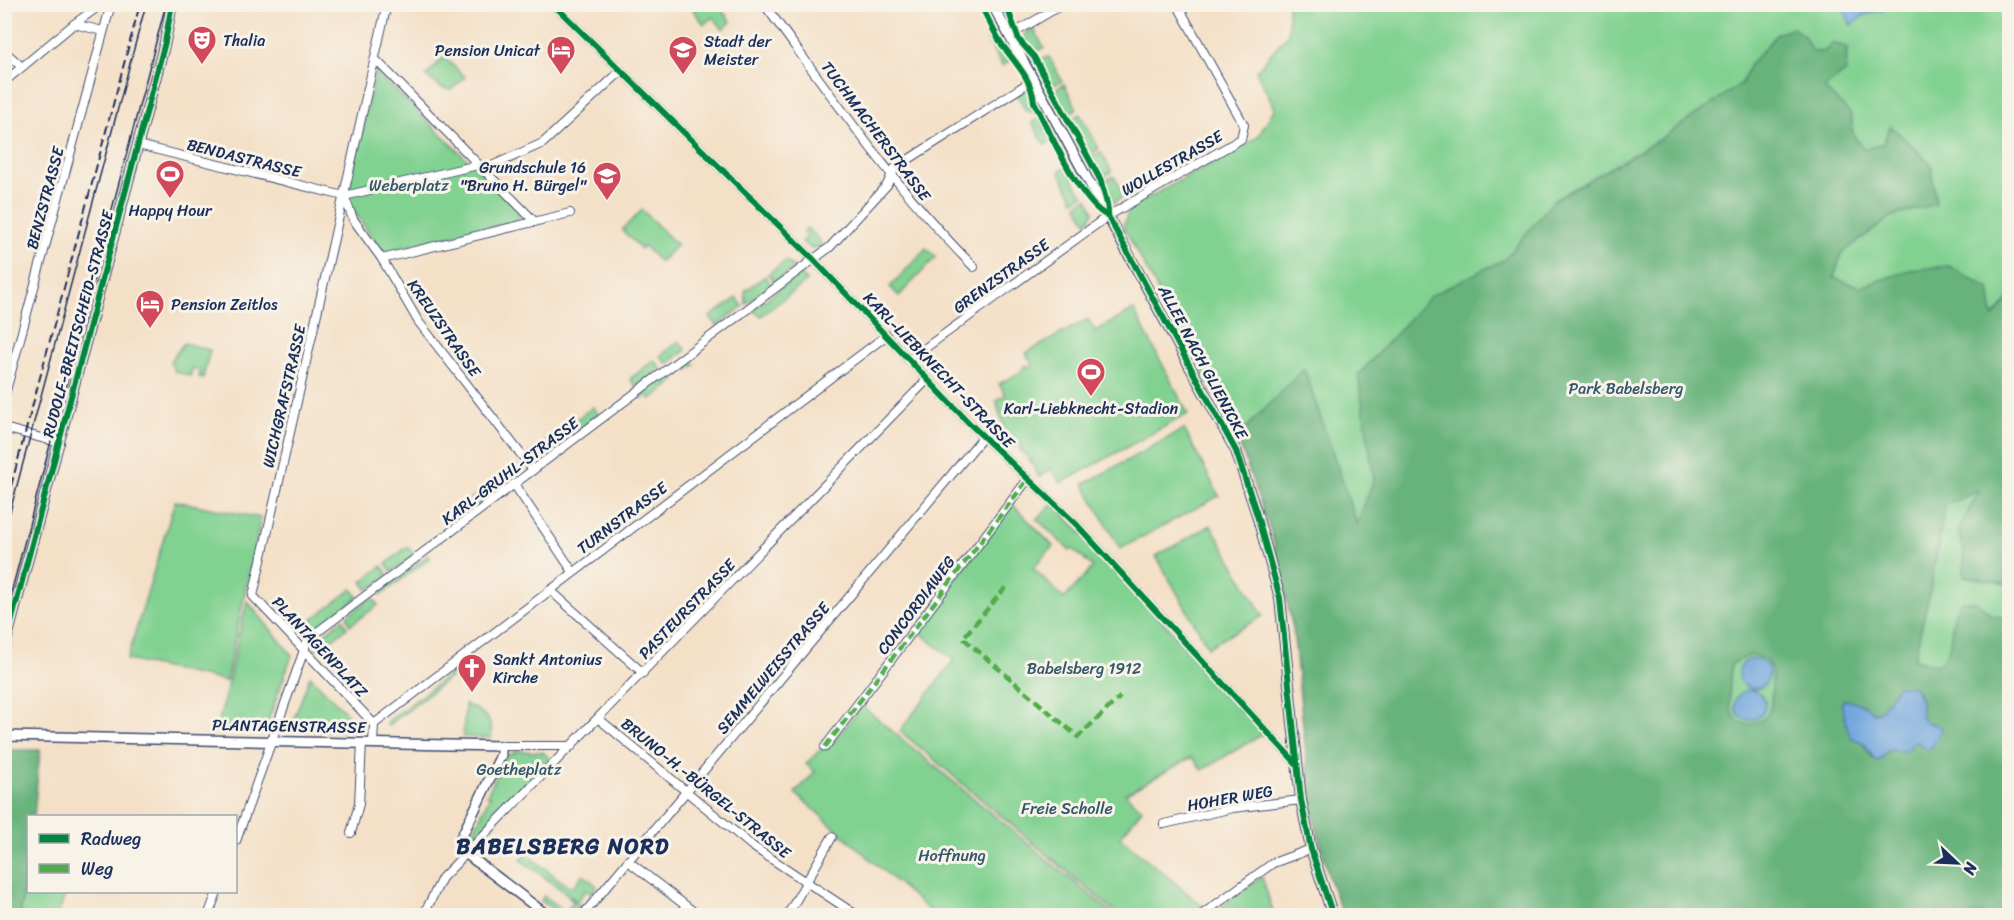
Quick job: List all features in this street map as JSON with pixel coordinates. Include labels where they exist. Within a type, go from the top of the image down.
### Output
[{"type":"street","points":[[4,82],[102,4]]},
{"type":"street","name":"BENZSTRASSE","points":[[4,398],[111,4]]},
{"type":"street","name":"RUDOLF-BREITSCHEID-STRASSE","points":[[4,649],[138,145],[172,4]]},
{"type":"street","points":[[387,4],[344,196],[481,167],[543,143],[621,71]]},
{"type":"street","name":"KARL-LIEBKNECHT-STRASSE","points":[[554,4],[813,259],[983,437],[1077,525],[1296,763]]},
{"type":"street","name":"TUCHMACHERSTRASSE","points":[[764,4],[891,177],[931,225],[974,267]]},
{"type":"street","name":"ALLEE NACH GLIENICKE","points":[[992,4],[1236,451],[1280,598],[1301,800],[1311,849],[1333,915]]},
{"type":"street","points":[[1009,36],[1063,4]]},
{"type":"street","name":"WOLLESTRASSE","points":[[1108,216],[1241,139],[1244,134],[1244,125],[1177,4]]},
{"type":"street","points":[[74,24],[103,31]]},
{"type":"street","points":[[4,51],[22,67]]},
{"type":"street","points":[[375,59],[535,222]]},
{"type":"street","name":"KARL-GRUHL-STRASSE","points":[[237,838],[306,652],[308,639],[830,247],[887,185],[895,168],[1033,80]]},
{"type":"street","name":"BENDASTRASSE","points":[[138,145],[344,196]]},
{"type":"street","name":"KREUZSTRASSE","points":[[344,196],[353,219],[382,259],[418,321],[533,470]]},
{"type":"street","name":"WICHGRAFSTRASSE","points":[[258,601],[254,596],[265,535],[344,196]]},
{"type":"street","points":[[382,259],[570,213]]},
{"type":"street","name":"GRENZSTRASSE","points":[[910,359],[1108,216]]},
{"type":"street","name":"TURNSTRASSE","points":[[374,724],[887,335]]},
{"type":"street","name":"PASTEURSTRASSE","points":[[423,915],[442,878],[927,380]]},
{"type":"street","points":[[4,429],[60,443]]},
{"type":"street","name":"SEMMELWEISSTRASSE","points":[[582,915],[983,437]]},
{"type":"street","name":"CONCORDIAWEG","points":[[825,747],[1028,479]]},
{"type":"street","points":[[514,484],[573,572]]},
{"type":"street","points":[[550,590],[643,674]]},
{"type":"street","name":"PLANTAGENPLATZ","points":[[258,601],[374,724]]},
{"type":"street","name":"BRUNO-H.-BÜRGEL-STRASSE","points":[[598,719],[752,846],[858,915]]},
{"type":"street","points":[[373,743],[374,724]]},
{"type":"street","name":"PLANTAGENSTRASSE","points":[[4,736],[572,746]]},
{"type":"street","points":[[351,833],[359,804],[362,743]]},
{"type":"street","points":[[501,746],[501,755],[460,840],[460,849],[548,915]]},
{"type":"street","name":"HOHER WEG","points":[[1164,824],[1233,808],[1301,800]]},
{"type":"street","points":[[787,915],[832,837]]},
{"type":"street","points":[[1200,915],[1273,864],[1311,849]]},
{"type":"street","points":[[628,861],[699,915]]},
{"type":"street","points":[[208,915],[216,893]]},
{"type":"green space","points":[[700,4],[718,5],[731,22],[723,29],[713,17],[704,24],[693,10]]},
{"type":"green space","name":"Park Babelsberg","points":[[1288,5],[2009,5],[2009,915],[1343,915],[1331,884],[1312,810],[1293,628],[1272,535],[1237,437],[1123,226],[1130,208],[1259,135],[1275,108],[1256,71],[1288,34]]},
{"type":"green space","points":[[1033,28],[1044,48],[1031,52],[1023,39],[1025,33]]},
{"type":"green space","name":"Park Babelsberg","points":[[1793,28],[1804,36],[1812,51],[1824,51],[1832,43],[1847,47],[1846,71],[1824,88],[1851,114],[1853,135],[1865,149],[1882,144],[1891,126],[1931,164],[1936,204],[1891,217],[1841,254],[1834,278],[1861,287],[1909,270],[1949,266],[1989,288],[1993,317],[2009,298],[2009,584],[1964,576],[1964,550],[1958,531],[1979,491],[1945,505],[1930,591],[1914,659],[1936,665],[1948,653],[1953,618],[1962,601],[1977,602],[1993,616],[2009,618],[2009,915],[1343,915],[1331,884],[1312,810],[1293,628],[1272,535],[1237,437],[1304,369],[1357,524],[1374,479],[1358,375],[1430,296],[1505,259],[1554,200],[1660,139],[1742,83],[1749,66],[1777,34]],"holes":[[[1751,655],[1764,659],[1768,663],[1772,673],[1772,686],[1769,711],[1761,720],[1750,724],[1738,721],[1734,716],[1729,694],[1731,664]],[[1899,686],[1917,690],[1921,701],[1921,716],[1926,722],[1933,723],[1940,733],[1935,740],[1922,746],[1917,740],[1889,750],[1881,760],[1873,759],[1856,731],[1844,700],[1879,712]]]},
{"type":"green space","points":[[994,34],[1011,60],[1002,66],[987,38]]},
{"type":"green space","points":[[444,57],[465,77],[451,90],[442,88],[426,76]]},
{"type":"green space","points":[[1049,57],[1062,81],[1052,86],[1038,59]]},
{"type":"green space","name":"Weberplatz","points":[[376,72],[518,208],[520,215],[517,221],[382,252],[345,199]]},
{"type":"green space","points":[[1064,84],[1077,109],[1067,114],[1054,90]]},
{"type":"green space","points":[[1026,89],[1031,90],[1032,103],[1038,113],[1026,111],[1017,94]]},
{"type":"green space","points":[[1080,114],[1099,149],[1089,155],[1070,120]]},
{"type":"green space","points":[[1040,118],[1053,141],[1045,145],[1032,122]]},
{"type":"green space","points":[[1101,152],[1112,172],[1101,178],[1091,158]]},
{"type":"green space","points":[[1066,167],[1084,195],[1074,200],[1059,171]]},
{"type":"green space","points":[[1114,176],[1125,196],[1113,203],[1106,192],[1104,193],[1103,182]]},
{"type":"green space","points":[[1088,198],[1094,212],[1087,223],[1077,204]]},
{"type":"green space","points":[[642,210],[677,245],[660,262],[644,246],[641,249],[622,230]]},
{"type":"green space","points":[[807,228],[820,240],[821,247],[811,248],[802,242],[807,237],[803,232]]},
{"type":"green space","points":[[926,248],[936,257],[899,296],[890,287]]},
{"type":"green space","points":[[786,261],[794,267],[775,282],[768,274]]},
{"type":"green space","points":[[800,274],[807,281],[761,316],[752,310]]},
{"type":"green space","points":[[765,276],[771,285],[746,304],[745,291]]},
{"type":"green space","points":[[737,298],[743,306],[717,326],[710,317]]},
{"type":"green space","name":"Karl-Liebknecht-Stadion","points":[[1134,310],[1188,414],[1061,483],[1052,469],[1039,477],[1030,460],[1020,450],[1022,447],[1020,443],[1016,447],[1006,437],[997,400],[1006,395],[999,384],[1023,371],[1022,368],[1027,365],[1029,368],[1033,366],[1026,353],[1088,319],[1095,331]]},
{"type":"green space","points":[[679,341],[686,350],[667,364],[660,356]]},
{"type":"green space","points":[[184,343],[210,350],[203,378],[199,377],[200,370],[192,369],[190,376],[174,371],[170,361]]},
{"type":"green space","points":[[690,358],[695,365],[687,371],[685,368],[673,377],[675,381],[651,399],[647,395],[642,399],[640,396]]},
{"type":"green space","points":[[654,360],[661,368],[636,387],[630,379]]},
{"type":"green space","points":[[593,407],[599,415],[578,431],[570,424]]},
{"type":"green space","points":[[566,427],[572,435],[548,453],[546,450],[536,457],[530,454]]},
{"type":"green space","points":[[1184,429],[1219,496],[1120,549],[1084,484]]},
{"type":"green space","points":[[516,465],[522,473],[500,490],[493,482]]},
{"type":"green space","points":[[489,485],[496,493],[475,509],[469,501]]},
{"type":"green space","points":[[175,501],[261,518],[226,681],[127,660]]},
{"type":"green space","points":[[1054,503],[1265,733],[1202,770],[1192,757],[1125,794],[1142,809],[1120,837],[1205,908],[1194,915],[1120,916],[900,731],[954,660],[917,630],[1012,504],[1053,546],[1033,568],[1064,599],[1093,567],[1073,549],[1070,551],[1037,519]]},
{"type":"green space","points":[[1211,525],[1263,616],[1208,647],[1156,556]]},
{"type":"green space","points":[[407,547],[415,554],[392,572],[386,564]]},
{"type":"green space","points":[[428,555],[430,558],[381,595],[379,592]]},
{"type":"green space","points":[[382,566],[388,575],[368,590],[362,582]]},
{"type":"green space","points":[[352,589],[358,597],[311,633],[301,628]]},
{"type":"green space","points":[[372,597],[378,605],[350,625],[347,616]]},
{"type":"green space","points":[[247,601],[292,655],[266,727],[259,731],[217,730]]},
{"type":"green space","points":[[343,619],[347,628],[318,650],[314,645],[315,640]]},
{"type":"green space","points":[[455,670],[458,671],[388,726],[386,723]]},
{"type":"green space","points":[[310,676],[360,727],[357,731],[290,730]]},
{"type":"green space","points":[[465,704],[486,716],[491,725],[491,738],[463,737]]},
{"type":"green space","name":"Hoffnung","points":[[862,706],[1114,915],[934,915],[795,793],[815,772],[806,764],[823,747],[827,750]]},
{"type":"green space","points":[[5,750],[40,750],[34,815],[27,815],[27,863],[20,915],[5,915]]},
{"type":"green space","name":"Goetheplatz","points":[[517,751],[543,752],[550,759],[476,837],[472,834],[490,796],[487,795],[506,756]]},
{"type":"green space","points":[[526,854],[568,886],[575,885],[583,874],[597,886],[591,894],[586,890],[577,901],[521,860]]},
{"type":"green space","points":[[27,864],[27,893],[66,893],[58,915],[20,916]]},
{"type":"green space","points":[[1262,877],[1274,915],[1208,916]]},
{"type":"green space","points":[[544,896],[566,912],[573,902],[568,896],[581,906],[572,915],[561,915],[541,901]]},
{"type":"water","points":[[1833,5],[1881,5],[1884,10],[1866,14],[1851,25],[1844,10]]},
{"type":"water","points":[[1754,659],[1760,660],[1768,668],[1768,680],[1760,688],[1754,689],[1748,688],[1740,680],[1739,674],[1740,668],[1748,660]]},
{"type":"water","points":[[1898,686],[1914,686],[1921,701],[1921,716],[1926,722],[1941,726],[1942,730],[1930,750],[1924,749],[1917,740],[1905,751],[1889,750],[1877,762],[1864,743],[1850,737],[1841,703],[1847,700],[1864,705],[1874,713],[1879,712]]},
{"type":"water","points":[[1750,690],[1756,691],[1764,699],[1764,711],[1756,719],[1750,720],[1744,719],[1736,711],[1735,705],[1736,699],[1744,691]]},
{"type":"tram line","points":[[4,534],[146,4]]},
{"type":"tram line","points":[[4,620],[166,4]]},
{"type":"railway","points":[[4,512],[140,4]]},
{"type":"marked path","points":[[825,747],[1028,479]]},
{"type":"marked path","points":[[1006,587],[963,638],[1078,737],[1120,697]]},
{"type":"cycle path","points":[[4,649],[165,42],[172,4]]},
{"type":"cycle path","points":[[553,4],[813,259],[970,424],[1077,525],[1296,763]]},
{"type":"cycle path","points":[[980,4],[1000,41],[1027,79],[1034,102],[1077,182],[1087,197],[1108,216]]},
{"type":"cycle path","points":[[1006,4],[1019,40],[1034,57],[1101,181],[1108,216]]},
{"type":"cycle path","points":[[1108,216],[1236,451],[1257,515],[1280,598],[1301,800],[1311,849],[1333,916]]},
{"type":"place","name":"Thalia","points":[[202,66]]},
{"type":"place","name":"Pension Unicat","points":[[561,76]]},
{"type":"place","name":"Stadt der Meister","points":[[683,76]]},
{"type":"place","name":"Happy Hour","points":[[170,200]]},
{"type":"place","name":"Grundschule 16 \"Bruno H. Bürgel\"","points":[[607,202]]},
{"type":"place","name":"Pension Zeitlos","points":[[150,330]]},
{"type":"place","name":"Karl-Liebknecht-Stadion","points":[[1091,398]]},
{"type":"place","name":"Sankt Antonius Kirche","points":[[472,694]]},
{"type":"district","name":"BABELSBERG NORD","points":[[563,846]]},
{"type":"park label","name":"Babelsberg 1912","points":[[1084,668]]},
{"type":"park label","name":"Freie Scholle","points":[[1067,808]]}]
